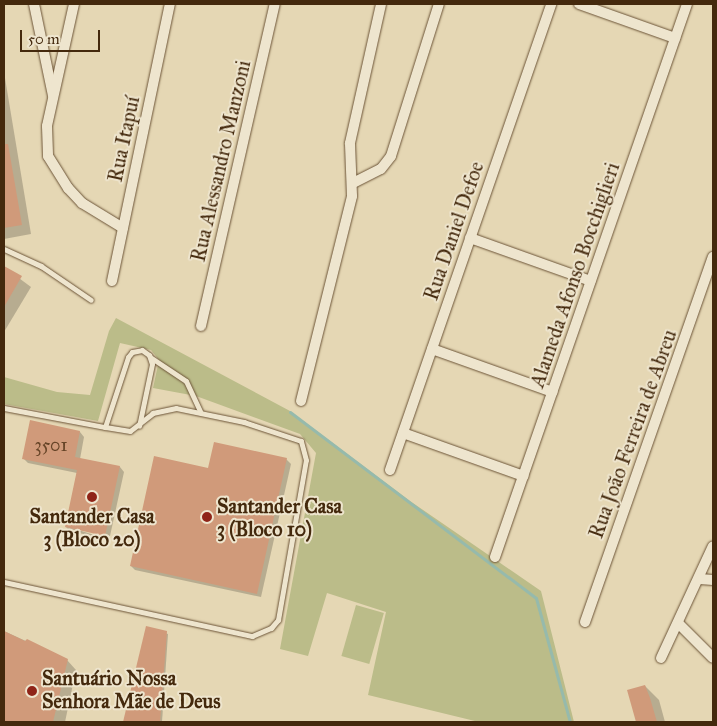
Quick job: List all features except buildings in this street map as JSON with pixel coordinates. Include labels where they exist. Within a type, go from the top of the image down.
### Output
[{"type":"street","points":[[34,4],[54,100]]},
{"type":"street","points":[[74,4],[46,142],[56,172],[82,203],[123,228]]},
{"type":"street","name":"Rua Itapuí","points":[[112,281],[170,4]]},
{"type":"street","name":"Rua Alessandro Manzoni","points":[[201,326],[275,4]]},
{"type":"street","points":[[301,401],[353,183],[350,143],[382,4]]},
{"type":"street","points":[[353,183],[381,168],[390,156],[439,4]]},
{"type":"street","name":"Rua Daniel Defoe","points":[[390,470],[551,4]]},
{"type":"street","points":[[579,4],[675,38]]},
{"type":"street","name":"Alameda Afonso Bocchiglieri","points":[[495,556],[687,4]]},
{"type":"street","points":[[470,238],[591,281]]},
{"type":"street","name":"Rua João Ferreira de Abreu","points":[[585,622],[713,257]]},
{"type":"street","points":[[432,349],[553,392]]},
{"type":"street","points":[[403,433],[524,476]]},
{"type":"street","points":[[661,658],[700,579],[713,546]]},
{"type":"street","points":[[700,579],[713,580]]},
{"type":"street","points":[[678,623],[713,658]]},
{"type":"lane","points":[[4,248],[41,266],[91,300]]},
{"type":"lane","points":[[105,427],[128,357],[142,350],[186,381],[201,413]]},
{"type":"lane","points":[[139,427],[150,357]]},
{"type":"lane","points":[[4,408],[130,431],[139,427],[164,409],[201,413],[298,437],[304,445],[306,460],[281,612],[271,628],[252,636],[4,582]]},
{"type":"green space","points":[[116,318],[290,411],[410,501],[541,591],[574,722],[479,722],[368,695],[386,612],[327,593],[308,656],[280,649],[316,453],[300,434],[196,396],[153,388],[159,360],[151,350],[120,343],[98,421],[4,404],[4,377],[57,392],[90,395],[109,331]]},
{"type":"green space","points":[[356,605],[384,613],[369,664],[341,656]]},
{"type":"waterway","points":[[290,412],[536,598],[570,722]]},
{"type":"place","name":"Santander Casa 3 (Bloco 20)","points":[[92,497]]},
{"type":"place","name":"Santander Casa 3 (Bloco 10)","points":[[207,517]]},
{"type":"place","name":"Santuário Nossa Senhora Mãe de Deus","points":[[32,691]]}]
